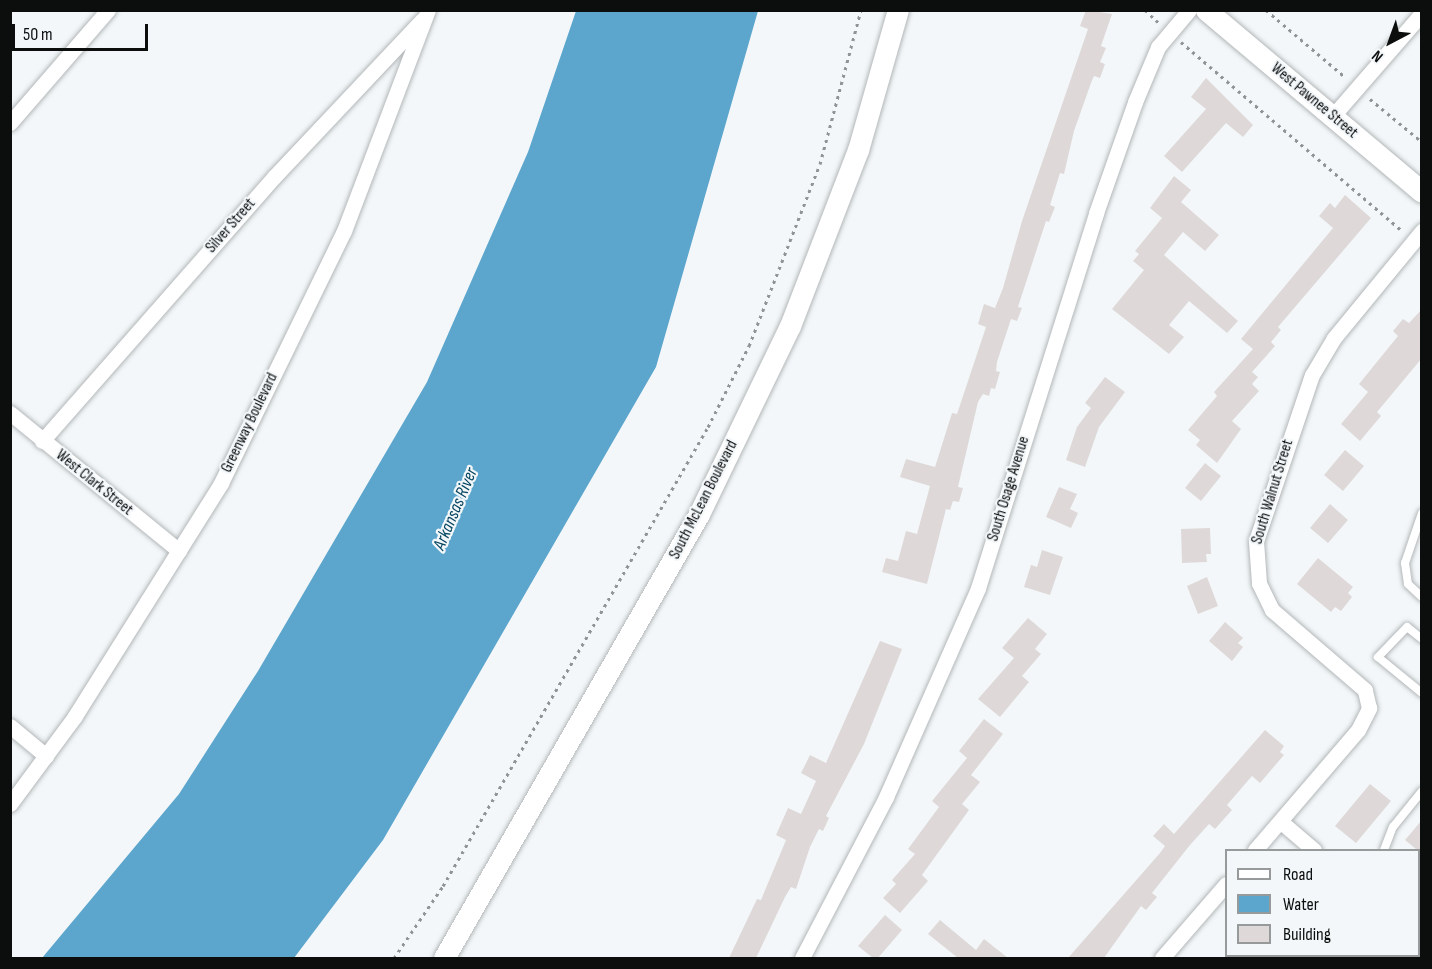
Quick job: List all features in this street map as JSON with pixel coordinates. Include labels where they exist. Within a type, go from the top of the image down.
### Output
[{"type":"main road","name":"South McLean Boulevard","points":[[444,958],[699,514],[790,326],[858,150],[898,10]]},
{"type":"main road","name":"West Pawnee Street","points":[[1206,10],[1422,192]]},
{"type":"street","points":[[10,123],[108,10]]},
{"type":"street","name":"South Osage Avenue","points":[[802,958],[886,797],[978,588],[1096,213],[1135,102],[1158,47],[1189,10]]},
{"type":"street","name":"Silver Street","points":[[42,441],[282,169],[427,13]]},
{"type":"street","name":"Greenway Boulevard","points":[[10,804],[46,756],[221,483],[344,231],[427,13]]},
{"type":"street","points":[[1332,117],[1422,13]]},
{"type":"street","name":"South Walnut Street","points":[[1256,849],[1358,730],[1369,708],[1365,690],[1272,610],[1258,583],[1256,541],[1312,375],[1334,338],[1418,236]]},
{"type":"street","name":"West Clark Street","points":[[10,413],[179,550]]},
{"type":"street","points":[[10,726],[46,756]]},
{"type":"street","points":[[1280,821],[1313,849]]},
{"type":"street","points":[[1162,958],[1225,886]]},
{"type":"lane","points":[[1422,513],[1406,563],[1408,584],[1422,597]]},
{"type":"lane","points":[[1422,639],[1407,627],[1378,657],[1422,693]]},
{"type":"lane","points":[[1384,849],[1393,827],[1422,791]]},
{"type":"path","points":[[394,958],[443,886],[708,427],[744,356],[820,164],[861,10]]},
{"type":"path","points":[[1145,10],[1418,236]]},
{"type":"water","name":"Arkansas River","points":[[576,11],[758,11],[656,367],[383,840],[294,958],[42,958],[179,794],[258,671],[427,382],[528,152]]},
{"type":"building","points":[[1086,10],[1112,14],[1101,46],[1106,48],[1100,62],[1105,64],[1100,78],[1094,76],[1074,131],[1064,174],[1060,173],[1050,205],[1055,207],[1049,222],[1046,221],[1018,307],[1022,308],[1017,321],[1011,319],[997,362],[996,371],[1000,372],[995,389],[991,388],[989,396],[983,394],[978,402],[958,487],[963,488],[959,502],[953,501],[950,510],[946,509],[927,584],[882,572],[886,558],[898,561],[906,531],[917,534],[930,486],[900,477],[906,459],[935,467],[952,413],[957,414],[986,327],[978,324],[984,304],[995,308],[1003,288],[1022,221],[1088,29],[1080,26]]},
{"type":"building","points":[[1206,78],[1253,125],[1243,137],[1226,123],[1182,172],[1164,156],[1206,109],[1191,97]]},
{"type":"building","points":[[1174,176],[1191,190],[1181,202],[1219,235],[1205,251],[1183,232],[1164,255],[1238,321],[1227,333],[1189,301],[1169,325],[1184,337],[1169,354],[1112,309],[1144,270],[1133,261],[1139,254],[1135,251],[1162,218],[1150,208]]},
{"type":"building","points":[[1345,195],[1371,218],[1278,327],[1281,330],[1271,342],[1275,346],[1252,372],[1258,377],[1252,384],[1259,391],[1232,421],[1241,429],[1217,463],[1196,445],[1200,440],[1188,430],[1217,396],[1214,392],[1253,349],[1241,339],[1333,228],[1319,216],[1330,203],[1335,208]]},
{"type":"building","points":[[1422,309],[1422,358],[1377,412],[1381,416],[1360,441],[1341,424],[1368,392],[1359,384],[1398,336],[1393,331],[1403,319],[1409,323]]},
{"type":"building","points":[[1105,377],[1125,392],[1099,427],[1085,467],[1066,460],[1077,427],[1091,408],[1085,403]]},
{"type":"building","points":[[1345,450],[1364,466],[1343,491],[1324,475]]},
{"type":"building","points":[[1205,463],[1221,476],[1201,501],[1185,488]]},
{"type":"building","points":[[1059,487],[1077,494],[1070,509],[1078,513],[1071,528],[1046,517]]},
{"type":"building","points":[[1330,504],[1348,520],[1328,543],[1310,528]]},
{"type":"building","points":[[1210,528],[1211,554],[1206,554],[1207,562],[1182,563],[1181,529]]},
{"type":"building","points":[[1042,550],[1063,557],[1050,595],[1024,587],[1031,565],[1037,567]]},
{"type":"building","points":[[1318,558],[1353,587],[1348,593],[1352,597],[1341,611],[1335,607],[1331,612],[1297,584]]},
{"type":"building","points":[[1207,577],[1218,606],[1198,614],[1187,586]]},
{"type":"building","points":[[1028,618],[1047,634],[1035,649],[1041,654],[1022,676],[1029,682],[1000,717],[978,699],[1014,658],[1002,648]]},
{"type":"building","points":[[1225,622],[1243,638],[1238,643],[1243,647],[1232,661],[1209,641]]},
{"type":"building","points":[[880,641],[902,649],[864,744],[826,816],[829,818],[823,831],[819,829],[810,847],[796,889],[791,887],[785,897],[756,958],[729,958],[757,899],[761,900],[786,840],[776,835],[788,808],[801,814],[816,781],[801,773],[810,755],[826,763]]},
{"type":"building","points":[[984,719],[1003,734],[971,775],[980,782],[962,804],[969,810],[922,875],[928,881],[900,913],[883,898],[896,884],[892,880],[915,854],[908,849],[939,807],[932,801],[967,758],[959,751]]},
{"type":"building","points":[[1265,730],[1284,746],[1280,752],[1284,755],[1260,783],[1252,776],[1227,805],[1232,810],[1215,829],[1209,824],[1190,845],[1152,893],[1157,897],[1146,910],[1141,906],[1104,958],[1068,958],[1165,846],[1153,836],[1164,824],[1174,834]]},
{"type":"building","points":[[1370,784],[1391,801],[1356,843],[1335,826]]},
{"type":"building","points":[[1422,820],[1422,854],[1420,849],[1416,849],[1405,840]]},
{"type":"building","points":[[885,915],[902,930],[878,958],[873,958],[858,946]]},
{"type":"building","points":[[940,920],[976,950],[984,939],[1008,958],[958,958],[928,934]]}]
